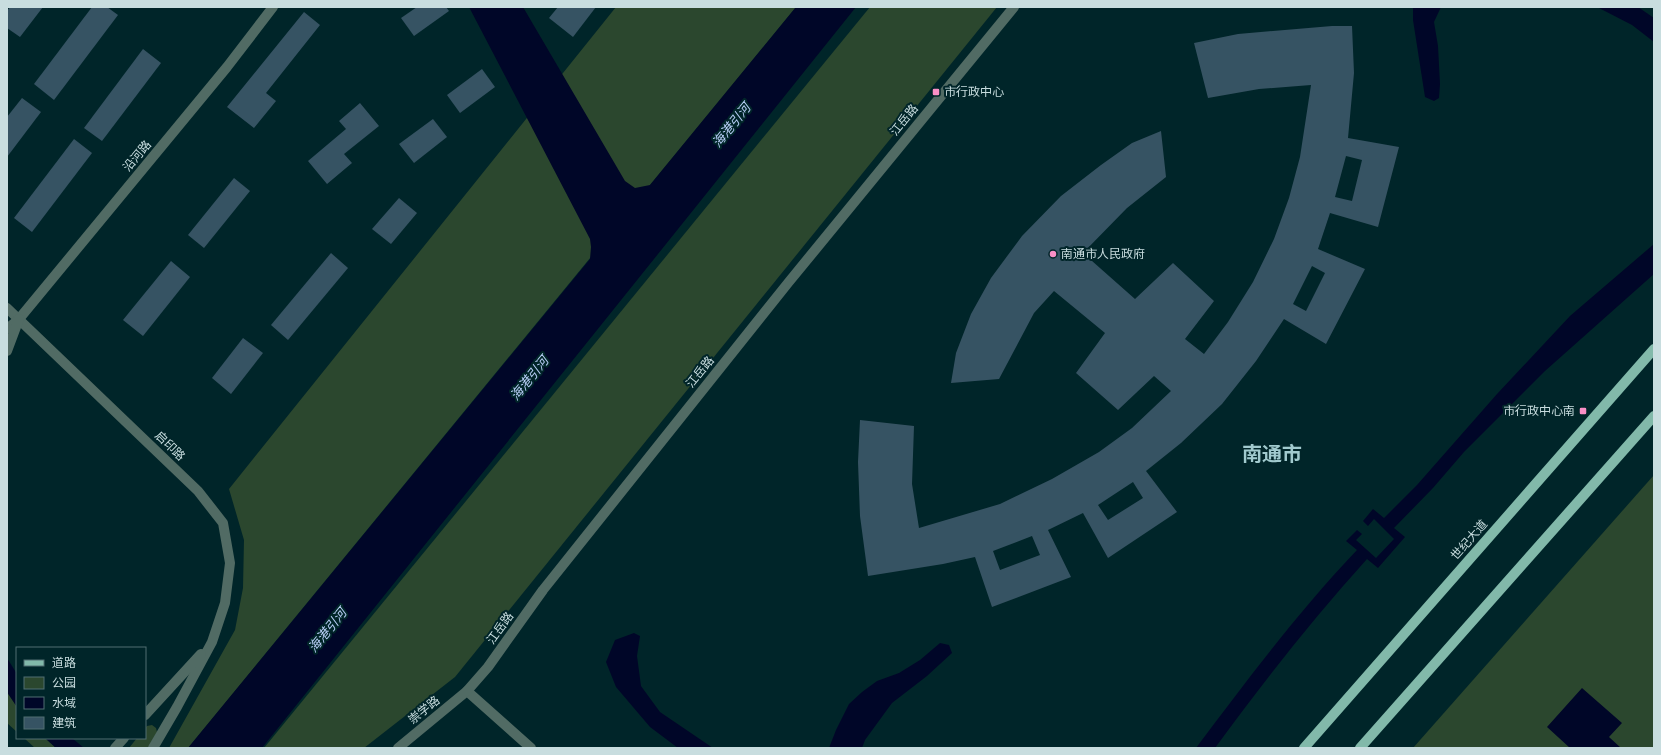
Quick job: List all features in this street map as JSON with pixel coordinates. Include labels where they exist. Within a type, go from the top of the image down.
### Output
[{"type":"main road","name":"世纪大道","points":[[1304,748],[1654,349]]},
{"type":"main road","points":[[1360,748],[1654,416]]},
{"type":"street","name":"沿河路","points":[[7,329],[19,319],[227,67],[273,7]]},
{"type":"street","name":"江岳路","points":[[467,691],[488,667],[543,590],[764,313],[1014,7]]},
{"type":"street","name":"启印路","points":[[7,308],[198,491],[223,524],[230,563],[226,603],[212,642]]},
{"type":"street","name":"沿河路","points":[[7,351],[19,319]]},
{"type":"street","points":[[146,715],[212,642]]},
{"type":"street","points":[[153,748],[212,642]]},
{"type":"street","name":"崇学路","points":[[398,748],[467,691]]},
{"type":"street","points":[[467,691],[531,748]]},
{"type":"street","points":[[115,748],[123,739]]},
{"type":"green space","points":[[616,7],[796,7],[188,748],[169,748],[235,630],[243,588],[244,540],[229,489]]},
{"type":"green space","points":[[870,7],[997,7],[455,677],[364,748],[264,748]]},
{"type":"green space","points":[[1654,475],[1654,748],[1413,748]]},
{"type":"green space","points":[[7,692],[16,706],[16,731],[7,723]]},
{"type":"green space","points":[[152,725],[156,728],[157,732],[148,748],[129,748],[136,739],[146,739],[147,726]]},
{"type":"green space","points":[[25,739],[46,739],[56,748],[35,748]]},
{"type":"water","name":"海港引河","points":[[469,7],[523,7],[625,181],[635,188],[650,185],[796,7],[856,7],[262,748],[188,748],[590,259],[590,239]]},
{"type":"water","points":[[1413,7],[1441,7],[1434,22],[1438,46],[1440,84],[1439,98],[1434,101],[1425,97],[1413,20]]},
{"type":"water","points":[[1597,7],[1638,7],[1654,18],[1654,42],[1632,25]]},
{"type":"water","points":[[1654,244],[1654,274],[1545,371],[1464,452],[1433,488],[1394,528],[1405,537],[1378,568],[1367,559],[1289,651],[1215,748],[1196,748],[1294,622],[1357,550],[1346,541],[1357,530],[1362,534],[1356,540],[1376,558],[1394,539],[1374,519],[1368,526],[1363,521],[1373,509],[1384,518],[1417,485],[1497,394],[1570,316]]},
{"type":"water","points":[[634,633],[640,636],[637,656],[641,686],[660,712],[713,748],[678,748],[650,727],[616,687],[606,662],[615,640]]},
{"type":"water","points":[[940,643],[949,645],[952,653],[927,676],[892,703],[865,740],[862,748],[829,748],[849,704],[877,681],[899,673],[920,660]]},
{"type":"water","points":[[7,658],[16,672],[16,706],[7,692]]},
{"type":"water","points":[[1582,688],[1622,723],[1609,737],[1621,748],[1570,748],[1547,727]]},
{"type":"water","points":[[46,739],[73,739],[84,748],[56,748]]},
{"type":"building","points":[[10,7],[43,7],[20,37],[7,28],[7,11]]},
{"type":"building","points":[[92,7],[107,7],[118,15],[54,100],[34,84]]},
{"type":"building","points":[[417,7],[446,7],[449,11],[414,36],[401,18]]},
{"type":"building","points":[[558,7],[596,7],[573,37],[549,18]]},
{"type":"building","points":[[304,12],[320,25],[266,93],[276,101],[254,128],[227,107]]},
{"type":"building","points":[[1332,26],[1352,26],[1354,73],[1348,138],[1399,147],[1378,227],[1330,213],[1318,249],[1365,269],[1326,344],[1284,319],[1256,361],[1222,404],[1181,443],[1146,471],[1177,512],[1108,558],[1083,513],[1048,530],[1071,577],[992,607],[975,557],[943,564],[868,576],[860,516],[858,462],[860,420],[914,426],[912,484],[919,528],[1000,504],[1052,479],[1099,452],[1132,428],[1171,391],[1154,376],[1118,410],[1076,373],[1105,333],[1054,291],[1034,313],[999,379],[951,383],[956,353],[971,314],[991,278],[1022,236],[1061,196],[1132,143],[1161,131],[1166,177],[1127,208],[1083,253],[1135,299],[1173,263],[1214,301],[1185,339],[1204,354],[1228,322],[1253,282],[1274,239],[1289,198],[1300,157],[1311,85],[1259,89],[1208,98],[1194,43],[1238,34]],"holes":[[[1346,156],[1362,160],[1352,201],[1335,197]],[[1312,266],[1325,273],[1306,311],[1293,304]],[[1133,482],[1143,498],[1108,520],[1098,505]],[[1032,536],[1040,555],[1000,570],[993,551]]]},
{"type":"building","points":[[143,49],[161,63],[102,141],[84,128]]},
{"type":"building","points":[[482,69],[495,87],[460,113],[447,95]]},
{"type":"building","points":[[22,98],[41,112],[7,157],[7,117]]},
{"type":"building","points":[[360,103],[379,126],[344,154],[352,163],[327,184],[308,161],[346,129],[339,121]]},
{"type":"building","points":[[433,119],[447,137],[414,163],[399,144]]},
{"type":"building","points":[[74,139],[92,153],[32,232],[14,218]]},
{"type":"building","points":[[234,178],[250,191],[204,248],[188,235]]},
{"type":"building","points":[[399,198],[417,213],[391,244],[372,229]]},
{"type":"building","points":[[331,253],[348,268],[288,340],[271,325]]},
{"type":"building","points":[[171,261],[190,277],[143,336],[123,320]]},
{"type":"building","points":[[243,338],[263,353],[231,394],[212,378]]},
{"type":"place","name":"市行政中心","points":[[936,92]]},
{"type":"place","name":"南通市人民政府","points":[[1053,254]]},
{"type":"place","name":"市行政中心南","points":[[1583,411]]},
{"type":"district","name":"南通市","points":[[1272,454]]}]
